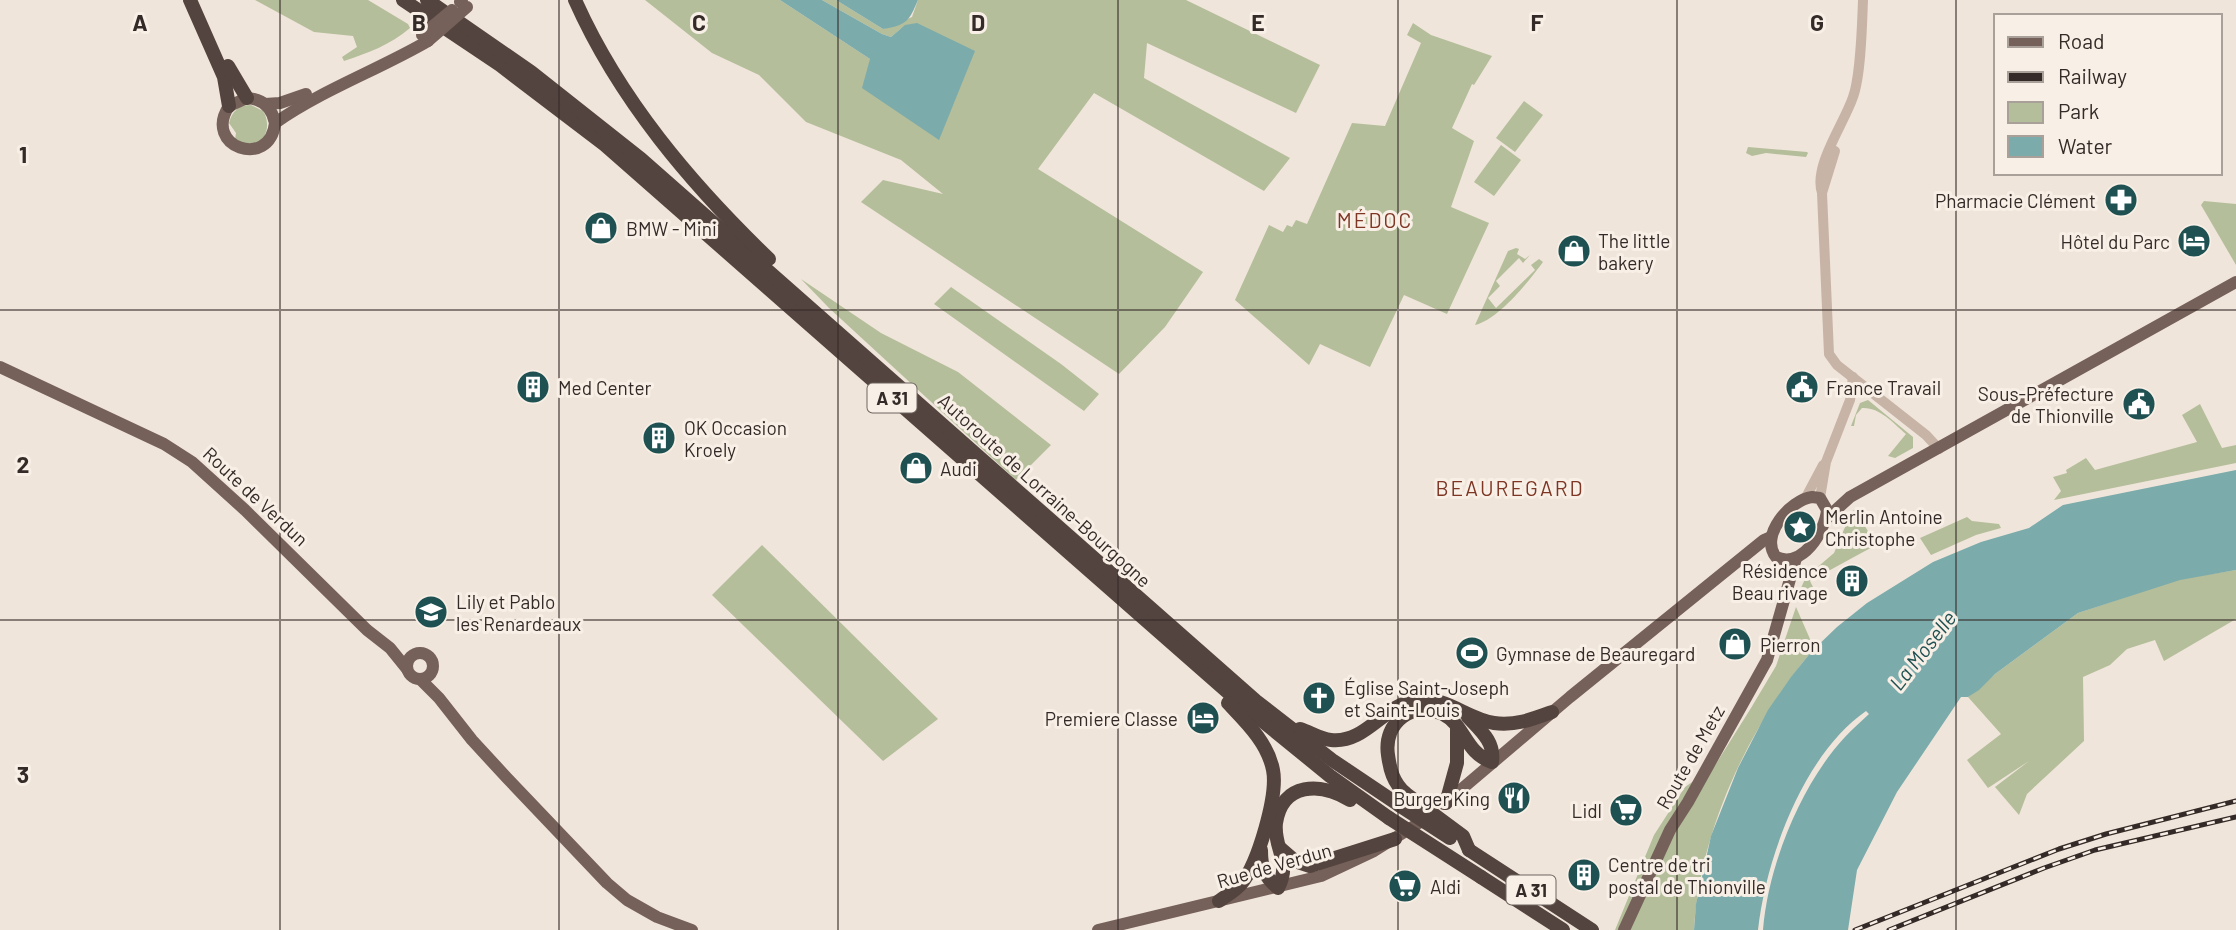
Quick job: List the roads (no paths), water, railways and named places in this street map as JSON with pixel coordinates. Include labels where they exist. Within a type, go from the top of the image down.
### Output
[{"type":"highway","points":[[190,0],[224,77],[229,106]]},
{"type":"highway","points":[[199,0],[224,58],[247,98]]},
{"type":"highway","name":"Autoroute de Lorraine-Bourgogne","points":[[403,0],[500,65],[605,145],[1289,744],[1389,818],[1563,930]]},
{"type":"highway","name":"Autoroute de Lorraine-Bourgogne","points":[[427,0],[531,72],[641,159],[1176,632],[1288,727],[1332,760],[1463,836],[1469,850],[1592,930]]},
{"type":"highway","points":[[575,0],[614,77],[660,139],[727,219],[797,286],[802,300]]},
{"type":"highway","points":[[1180,650],[1253,730],[1265,748],[1273,769],[1274,787],[1261,844],[1251,870],[1240,886],[1219,901]]},
{"type":"highway","points":[[1288,727],[1303,729],[1331,740],[1345,739],[1362,733],[1403,703],[1433,700],[1493,723],[1513,724],[1552,712]]},
{"type":"highway","points":[[1402,799],[1390,772],[1387,749],[1390,733],[1398,718],[1412,711],[1427,709],[1443,714],[1457,726],[1480,758],[1492,762],[1494,751],[1488,738],[1465,713]]},
{"type":"highway","points":[[1446,803],[1457,763],[1457,726]]},
{"type":"highway","points":[[1261,844],[1261,866],[1265,878],[1278,888],[1284,875],[1276,824],[1287,800],[1301,790],[1323,788],[1389,818]]},
{"type":"highway","points":[[1280,848],[1295,861],[1310,866],[1395,839]]},
{"type":"main road","points":[[275,123],[298,106],[391,62],[425,38],[465,2]]},
{"type":"main road","points":[[265,104],[275,123],[272,135],[265,144],[255,149],[240,149],[227,138],[223,130],[225,113],[229,106],[247,98],[265,104],[280,103],[305,95],[425,38]]},
{"type":"main road","points":[[1732,566],[1760,555],[1796,558],[1813,543],[1827,518],[1848,499],[2235,283]]},
{"type":"main road","name":"Route de Verdun","points":[[0,367],[164,444],[192,462],[252,516],[367,630],[390,648],[407,669]]},
{"type":"main road","points":[[1772,537],[1782,516],[1806,497],[1848,499]]},
{"type":"main road","points":[[1821,499],[1828,510],[1827,518]]},
{"type":"main road","name":"Route de Metz","points":[[1772,537],[1783,601]]},
{"type":"main road","name":"Rue de Verdun","points":[[1098,930],[1278,888],[1329,873],[1395,839],[1423,822],[1552,712],[1764,540],[1772,537]]},
{"type":"main road","name":"Route de Metz","points":[[1624,930],[1670,830],[1767,660],[1796,558]]},
{"type":"main road","name":"Route de Verdun","points":[[390,648],[414,654]]},
{"type":"main road","points":[[424,653],[431,658],[434,666],[426,677],[413,678],[407,669],[407,663],[414,654],[424,653]]},
{"type":"main road","points":[[426,677],[439,698],[481,749],[607,883],[637,906],[692,930]]},
{"type":"street","points":[[1863,0],[1854,95],[1820,175],[1829,354],[1837,365],[1916,427],[1939,449]]},
{"type":"street","points":[[1822,194],[1837,136]]},
{"type":"street","points":[[1806,497],[1826,462],[1850,400],[1853,377]]},
{"type":"street","points":[[1821,499],[1826,462]]},
{"type":"water","points":[[780,0],[822,0],[891,37],[905,25],[917,23],[975,51],[939,140],[862,88],[870,59]]},
{"type":"water","points":[[836,0],[918,0],[906,21],[883,29]]},
{"type":"water","name":"La Moselle","points":[[2236,470],[2236,570],[2180,580],[2078,613],[1995,674],[1979,690],[1968,697],[1961,697],[1897,792],[1857,870],[1848,930],[1763,930],[1772,879],[1789,827],[1814,778],[1829,756],[1869,714],[1866,711],[1844,730],[1824,753],[1792,809],[1770,871],[1758,930],[1694,930],[1696,904],[1711,836],[1738,768],[1768,710],[1791,677],[1811,652],[1837,627],[1867,603],[1933,562],[1981,542],[2029,528],[2063,505]]},
{"type":"railway","points":[[1855,930],[2059,849],[2106,834],[2236,801]]},
{"type":"railway","points":[[1889,930],[2095,850],[2236,817]]},
{"type":"place","name":"Pharmacie Clément","points":[[2121,200]]},
{"type":"place","name":"BMW - Mini","points":[[601,228]]},
{"type":"place","name":"Hôtel du Parc","points":[[2194,241]]},
{"type":"place","name":"The little bakery","points":[[1574,251]]},
{"type":"place","name":"Med Center","points":[[533,387]]},
{"type":"place","name":"France Travail","points":[[1802,387]]},
{"type":"place","name":"Sous-Préfecture de Thionville","points":[[2139,404]]},
{"type":"place","name":"OK Occasion Kroely","points":[[659,438]]},
{"type":"place","name":"Audi","points":[[916,468]]},
{"type":"place","name":"Merlin Antoine Christophe","points":[[1800,527]]},
{"type":"place","name":"Résidence Beau rivage","points":[[1852,581]]},
{"type":"place","name":"Lily et Pablo les Renardeaux","points":[[431,612]]},
{"type":"place","name":"Pierron","points":[[1735,644]]},
{"type":"place","name":"Gymnase de Beauregard","points":[[1472,653]]},
{"type":"place","name":"Église Saint-Joseph et Saint-Louis","points":[[1319,698]]},
{"type":"place","name":"Premiere Classe","points":[[1203,718]]},
{"type":"place","name":"Burger King","points":[[1514,798]]},
{"type":"place","name":"Lidl","points":[[1626,810]]},
{"type":"place","name":"Centre de tri postal de Thionville","points":[[1584,875]]},
{"type":"place","name":"Aldi","points":[[1405,886]]},
{"type":"district","name":"MÉDOC","points":[[1375,219]]},
{"type":"district","name":"BEAUREGARD","points":[[1510,487]]}]
